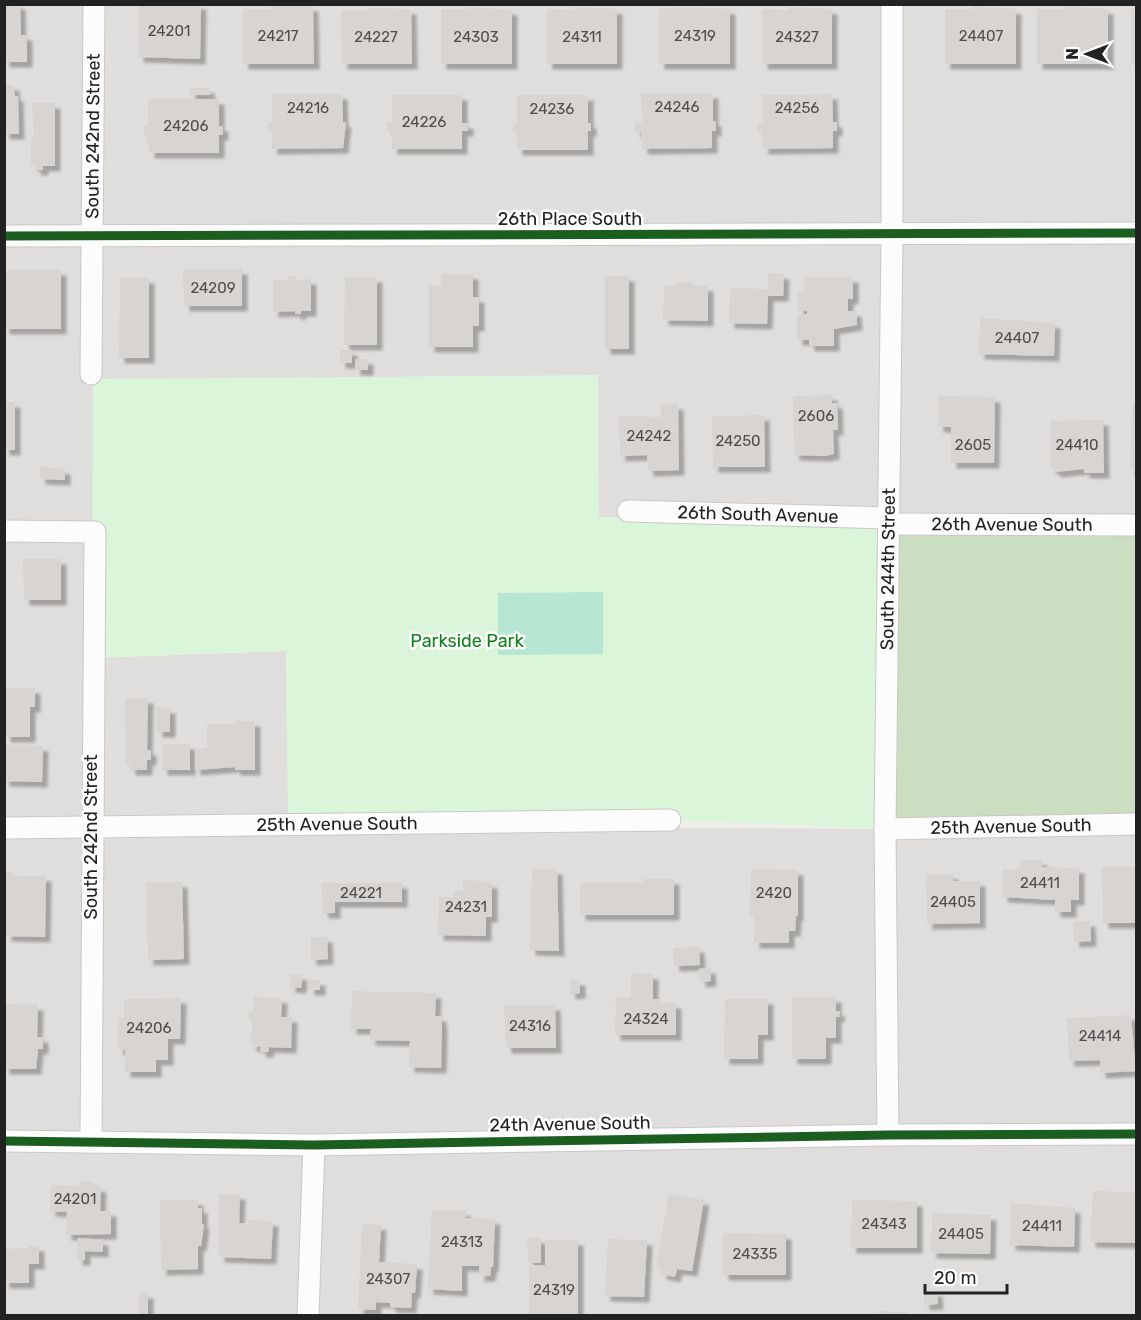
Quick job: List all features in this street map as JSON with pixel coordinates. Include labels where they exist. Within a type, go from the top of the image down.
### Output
[{"type":"street","name":"South 242nd Street","points":[[90,374],[94,4]]},
{"type":"street","name":"South 244th Street","points":[[888,1135],[885,828],[892,234],[892,4]]},
{"type":"street","name":"26th Place South","points":[[4,236],[1137,233]]},
{"type":"street","name":"26th South Avenue","points":[[627,511],[888,521]]},
{"type":"street","name":"26th Avenue South","points":[[888,521],[1137,525]]},
{"type":"street","name":"South 242nd Street","points":[[4,531],[95,532],[90,1142]]},
{"type":"street","name":"25th Avenue South","points":[[4,828],[670,820]]},
{"type":"street","name":"25th Avenue South","points":[[885,828],[1137,824]]},
{"type":"street","name":"24th Avenue South","points":[[4,1141],[314,1145],[888,1135],[1137,1134]]},
{"type":"street","points":[[308,1316],[314,1145]]},
{"type":"shaded area","points":[[5,5],[1136,5],[1136,520],[598,517],[598,375],[92,658],[286,651],[289,825],[885,829],[1136,813],[1136,1315],[5,1316]]},
{"type":"green space","name":"Parkside Park","points":[[598,375],[599,517],[888,524],[885,829],[670,820],[288,825],[286,651],[92,658],[93,379]]},
{"type":"green space","points":[[1136,520],[1136,813],[885,829],[888,524]]},
{"type":"green space","points":[[603,592],[603,654],[498,655],[498,593]]},
{"type":"building","points":[[4,4],[20,4],[21,35],[27,35],[27,62],[4,62]]},
{"type":"building","points":[[139,4],[201,4],[200,59],[138,57]]},
{"type":"building","points":[[271,6],[313,6],[314,64],[243,64],[243,9],[271,9]]},
{"type":"building","points":[[973,6],[1016,9],[1016,64],[945,64],[945,9],[973,9]]},
{"type":"building","points":[[1065,6],[1108,9],[1108,64],[1037,64],[1037,9],[1065,9]]},
{"type":"building","points":[[469,7],[512,10],[512,64],[441,64],[441,9],[469,9]]},
{"type":"building","points":[[574,7],[617,9],[617,64],[547,64],[547,9],[574,10]]},
{"type":"building","points":[[687,7],[730,9],[730,64],[659,64],[659,9]]},
{"type":"building","points":[[789,7],[832,9],[832,64],[762,64],[762,9],[789,10]]},
{"type":"building","points":[[369,8],[411,9],[412,64],[342,64],[341,10],[369,10]]},
{"type":"building","points":[[1131,9],[1136,9],[1136,64],[1131,64]]},
{"type":"building","points":[[4,85],[14,85],[15,96],[18,96],[19,134],[4,134]]},
{"type":"building","points":[[190,88],[209,88],[210,95],[190,95]]},
{"type":"building","points":[[641,93],[713,93],[713,121],[716,121],[716,131],[712,131],[712,148],[642,149],[641,132],[635,132],[635,123],[642,122]]},
{"type":"building","points":[[272,94],[342,94],[343,122],[346,122],[343,148],[272,149],[272,131],[268,131],[268,122],[272,122]]},
{"type":"building","points":[[832,94],[833,122],[837,122],[837,131],[833,131],[833,148],[763,149],[762,131],[758,131],[758,123],[763,123],[762,95]]},
{"type":"building","points":[[392,95],[462,95],[462,123],[468,123],[468,131],[462,131],[462,149],[392,149],[392,131],[387,131],[387,122],[392,122]]},
{"type":"building","points":[[517,95],[588,95],[588,123],[591,123],[591,131],[588,131],[588,150],[517,150],[517,132],[513,132],[513,123],[517,123]]},
{"type":"building","points":[[148,99],[219,99],[219,126],[223,126],[223,135],[219,135],[219,153],[149,153],[149,136],[144,136],[144,126],[148,126]]},
{"type":"building","points":[[32,103],[55,103],[55,166],[43,166],[43,170],[35,170],[35,165],[31,165],[31,138],[34,138]]},
{"type":"building","points":[[183,269],[242,269],[242,306],[184,306]]},
{"type":"building","points":[[4,270],[61,270],[61,329],[4,329]]},
{"type":"building","points":[[768,273],[784,274],[783,296],[768,296],[767,324],[729,323],[730,288],[768,289]]},
{"type":"building","points":[[441,274],[473,274],[473,297],[479,297],[479,326],[473,326],[473,347],[429,347],[429,286],[441,286]]},
{"type":"building","points":[[288,276],[295,276],[295,280],[311,279],[311,311],[301,311],[301,314],[295,314],[295,311],[273,312],[273,280],[288,280]]},
{"type":"building","points":[[605,276],[629,276],[629,349],[605,349]]},
{"type":"building","points":[[345,277],[377,277],[377,345],[344,345]]},
{"type":"building","points":[[805,277],[853,277],[853,299],[848,299],[848,311],[856,311],[857,325],[834,329],[834,346],[809,346],[809,340],[797,340],[797,314],[807,314],[807,311],[798,311],[798,292],[804,292]]},
{"type":"building","points":[[120,278],[149,278],[149,358],[119,358]]},
{"type":"building","points":[[675,282],[693,282],[693,286],[708,286],[708,321],[663,320],[664,286],[675,286]]},
{"type":"building","points":[[980,318],[1055,323],[1054,356],[979,354]]},
{"type":"building","points":[[340,350],[352,350],[352,363],[340,363]]},
{"type":"building","points":[[355,359],[368,359],[368,370],[355,370]]},
{"type":"building","points":[[832,395],[832,403],[837,403],[838,430],[833,430],[834,454],[794,455],[793,396]]},
{"type":"building","points":[[938,396],[995,397],[994,463],[951,463],[951,427],[938,427]]},
{"type":"building","points":[[4,402],[15,402],[15,450],[4,450]]},
{"type":"building","points":[[678,404],[679,470],[648,471],[647,455],[620,456],[619,416],[661,417],[661,405]]},
{"type":"building","points":[[1132,404],[1136,404],[1136,470],[1130,470]]},
{"type":"building","points":[[764,415],[765,467],[713,467],[712,416]]},
{"type":"building","points":[[1103,420],[1104,473],[1084,473],[1084,469],[1055,472],[1055,469],[1051,469],[1050,421]]},
{"type":"building","points":[[40,467],[65,469],[65,480],[40,479]]},
{"type":"building","points":[[23,559],[61,559],[61,600],[24,600]]},
{"type":"building","points":[[4,688],[35,688],[35,707],[30,707],[30,737],[5,737]]},
{"type":"building","points":[[125,698],[148,698],[147,750],[151,750],[151,760],[147,760],[147,770],[130,770],[130,764],[126,764]]},
{"type":"building","points":[[157,707],[170,708],[170,732],[157,732]]},
{"type":"building","points":[[235,721],[255,721],[255,770],[235,770],[235,767],[195,770],[195,748],[207,748],[207,724],[235,724]]},
{"type":"building","points":[[162,744],[190,744],[190,770],[162,770]]},
{"type":"building","points":[[4,745],[43,746],[42,782],[4,781]]},
{"type":"building","points":[[1020,860],[1042,860],[1042,867],[1079,868],[1079,900],[1071,900],[1071,912],[1055,912],[1055,900],[1002,897],[1002,869],[1017,870],[1017,867],[1020,867]]},
{"type":"building","points":[[1102,867],[1135,867],[1136,923],[1103,923]]},
{"type":"building","points":[[532,869],[557,869],[559,951],[530,950]]},
{"type":"building","points":[[751,869],[798,870],[798,916],[796,916],[795,931],[789,931],[789,943],[754,943],[755,915],[750,915]]},
{"type":"building","points":[[4,872],[13,872],[13,876],[46,876],[45,937],[6,936]]},
{"type":"building","points":[[926,874],[953,874],[953,881],[980,881],[980,923],[927,924]]},
{"type":"building","points":[[463,879],[492,883],[492,917],[486,917],[486,936],[438,935],[439,897],[453,897],[454,891],[463,891]]},
{"type":"building","points":[[643,879],[674,879],[674,915],[580,915],[580,883],[643,883]]},
{"type":"building","points":[[146,882],[182,882],[184,959],[148,960]]},
{"type":"building","points":[[321,883],[402,883],[402,902],[335,902],[335,913],[323,913]]},
{"type":"building","points":[[1090,921],[1091,941],[1074,942],[1073,922]]},
{"type":"building","points":[[311,937],[327,937],[328,959],[311,960]]},
{"type":"building","points":[[699,947],[700,965],[674,966],[673,948]]},
{"type":"building","points":[[710,968],[711,981],[700,982],[699,969]]},
{"type":"building","points":[[631,973],[653,974],[653,999],[660,999],[660,1003],[676,1003],[676,1035],[615,1035],[616,997],[631,997]]},
{"type":"building","points":[[290,974],[302,975],[301,988],[290,987]]},
{"type":"building","points":[[309,980],[320,980],[320,990],[309,990]]},
{"type":"building","points":[[570,980],[580,980],[580,993],[570,994]]},
{"type":"building","points":[[352,991],[436,993],[435,1016],[441,1016],[442,1027],[441,1068],[409,1067],[410,1041],[370,1040],[371,1029],[351,1029]]},
{"type":"building","points":[[254,997],[282,998],[281,1017],[292,1017],[291,1048],[269,1047],[268,1052],[260,1052],[261,1047],[251,1046],[252,1022],[249,1021],[249,1012],[253,1012]]},
{"type":"building","points":[[792,997],[836,997],[836,1011],[840,1011],[839,1017],[836,1017],[836,1038],[826,1038],[826,1059],[792,1059]]},
{"type":"building","points":[[181,998],[180,1039],[168,1039],[168,1060],[156,1060],[156,1072],[125,1072],[125,1050],[118,1050],[118,1018],[124,1018],[124,999]]},
{"type":"building","points":[[725,999],[768,999],[768,1035],[758,1035],[758,1059],[724,1059]]},
{"type":"building","points":[[4,1004],[38,1005],[37,1037],[43,1037],[43,1049],[38,1049],[36,1069],[4,1069]]},
{"type":"building","points":[[504,1005],[555,1005],[556,1048],[506,1048]]},
{"type":"building","points":[[1131,1015],[1136,1071],[1100,1073],[1100,1060],[1069,1061],[1067,1018]]},
{"type":"building","points":[[79,1181],[93,1182],[93,1186],[101,1187],[100,1211],[111,1211],[111,1234],[66,1235],[67,1212],[50,1211],[51,1185],[79,1186]]},
{"type":"building","points":[[1093,1191],[1136,1192],[1136,1243],[1090,1242]]},
{"type":"building","points":[[219,1194],[240,1194],[239,1223],[248,1224],[248,1220],[273,1221],[271,1259],[219,1257]]},
{"type":"building","points":[[669,1194],[704,1200],[692,1271],[677,1269],[675,1277],[661,1274],[662,1266],[656,1265]]},
{"type":"building","points":[[160,1200],[198,1200],[198,1208],[202,1208],[202,1224],[204,1224],[201,1246],[198,1246],[198,1269],[161,1270]]},
{"type":"building","points":[[852,1200],[917,1201],[917,1248],[851,1248]]},
{"type":"building","points":[[1011,1203],[1075,1208],[1074,1247],[1010,1245]]},
{"type":"building","points":[[432,1210],[466,1211],[465,1218],[495,1219],[493,1267],[491,1267],[490,1276],[479,1276],[479,1266],[462,1266],[462,1291],[428,1289]]},
{"type":"building","points":[[935,1213],[991,1215],[990,1254],[931,1253],[932,1215]]},
{"type":"building","points":[[362,1224],[381,1225],[379,1262],[417,1264],[415,1293],[412,1293],[411,1308],[390,1307],[390,1303],[376,1302],[376,1310],[358,1309]]},
{"type":"building","points":[[723,1233],[786,1234],[786,1275],[723,1275]]},
{"type":"building","points":[[78,1238],[103,1240],[103,1252],[85,1251],[85,1260],[77,1260]]},
{"type":"building","points":[[527,1238],[541,1238],[541,1263],[528,1263]]},
{"type":"building","points":[[608,1239],[647,1240],[644,1297],[605,1296]]},
{"type":"building","points":[[545,1240],[578,1240],[578,1316],[529,1316],[529,1265],[545,1265]]},
{"type":"building","points":[[28,1246],[39,1246],[39,1264],[29,1264],[29,1283],[4,1283],[4,1249],[28,1248]]},
{"type":"building","points":[[924,1291],[937,1291],[938,1304],[924,1305]]},
{"type":"building","points":[[139,1293],[148,1293],[148,1314],[139,1314]]},
{"type":"building","points":[[879,1311],[907,1312],[907,1316],[879,1316]]},
{"type":"cycle path","points":[[4,236],[1136,233]]},
{"type":"cycle path","points":[[4,1141],[314,1145],[888,1135],[1136,1134]]}]
